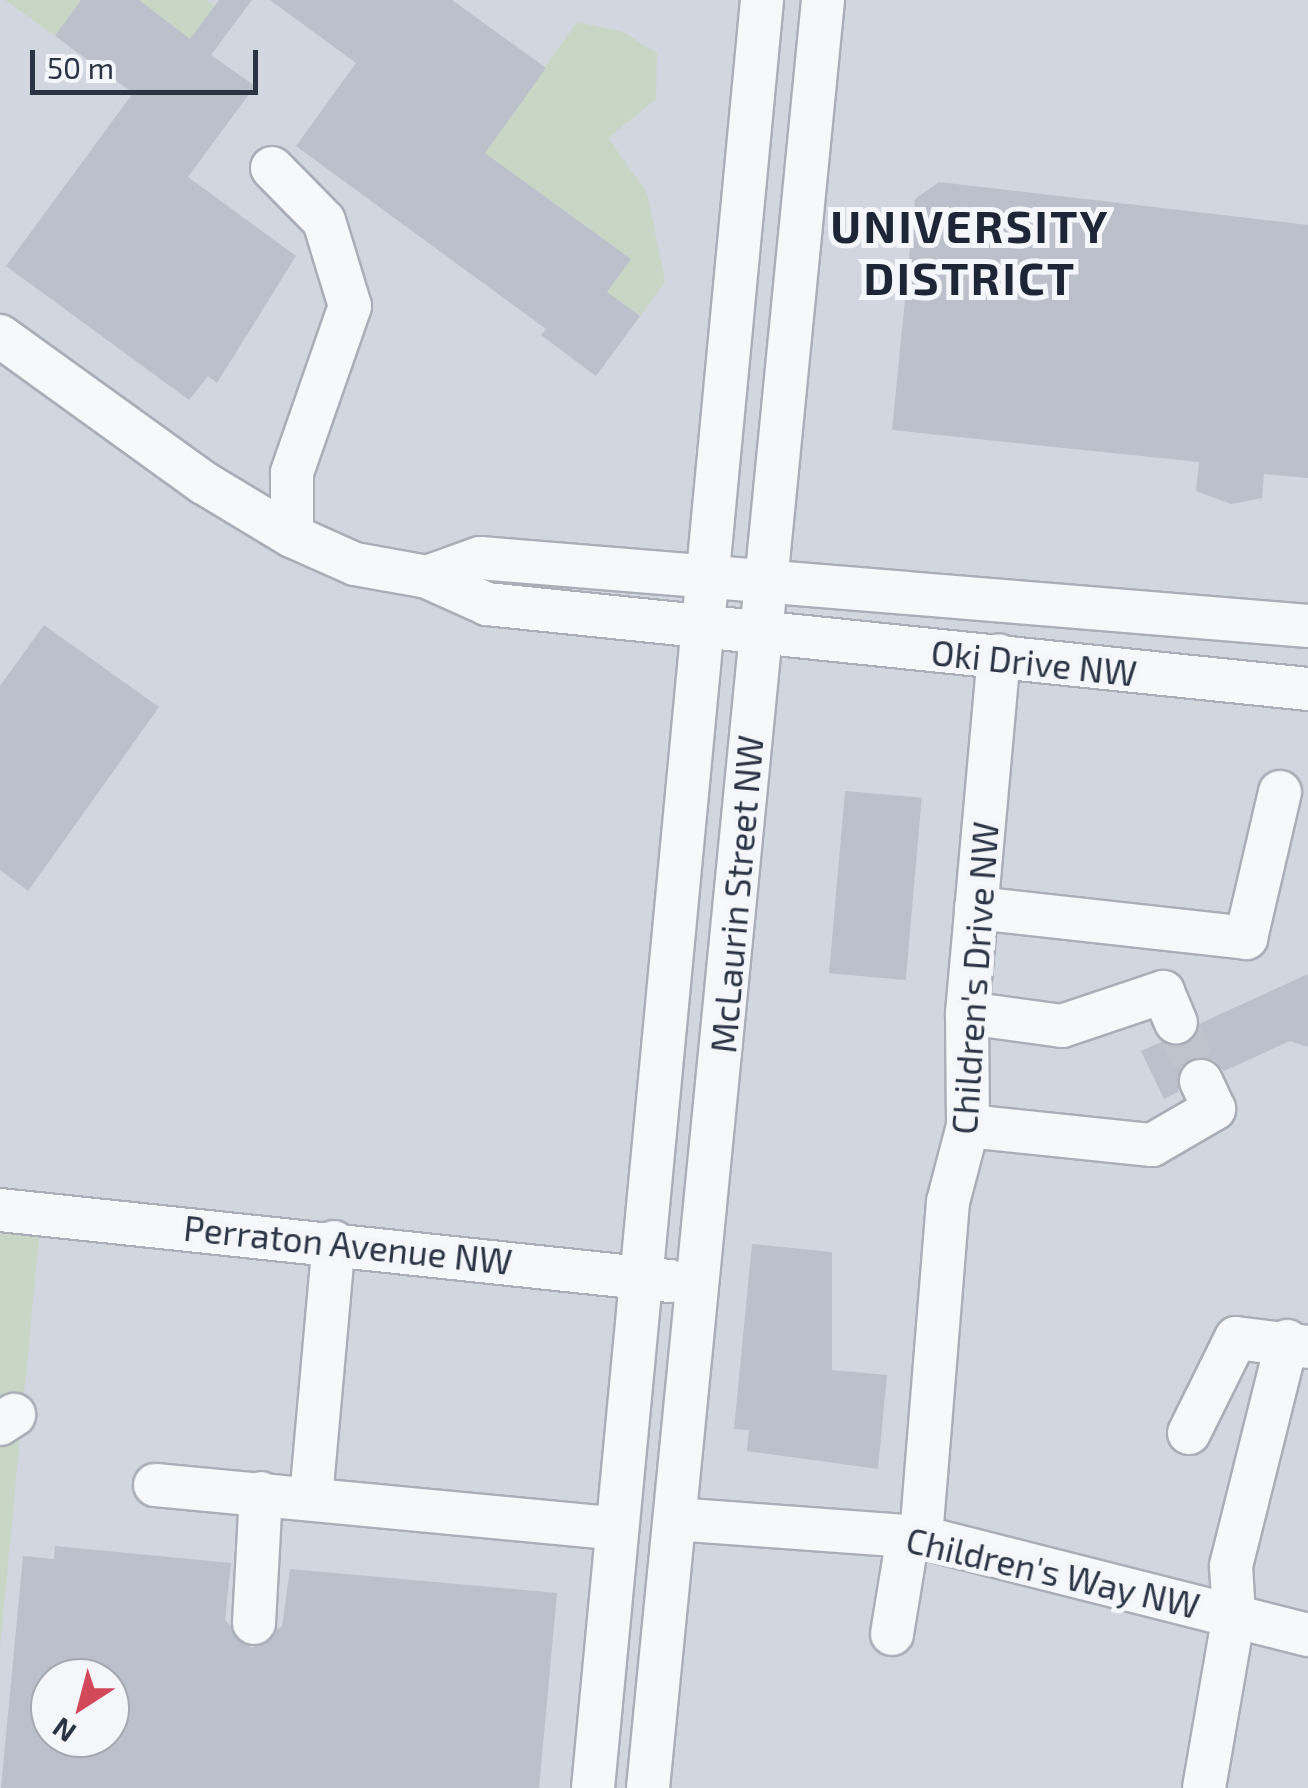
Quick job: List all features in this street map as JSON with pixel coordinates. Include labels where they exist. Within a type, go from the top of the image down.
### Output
[{"type":"street","name":"McLaurin Street NW","points":[[594,1788],[613,1528],[642,1276],[762,0]]},
{"type":"street","name":"McLaurin Street NW","points":[[648,1788],[762,584],[822,0]]},
{"type":"street","points":[[272,168],[324,222],[350,306],[292,473],[292,536]]},
{"type":"street","name":"Oki Drive NW","points":[[0,336],[204,483],[292,536],[355,564],[427,577],[487,604],[760,636],[999,655],[1308,689]]},
{"type":"street","name":"Oki Drive NW","points":[[427,577],[480,558],[1308,626]]},
{"type":"street","name":"Children's Drive NW","points":[[892,1634],[914,1537],[948,1202],[968,1126],[966,1013],[999,655]]},
{"type":"street","points":[[976,908],[1246,938],[1280,792]]},
{"type":"street","points":[[966,1013],[1062,1026],[1163,992],[1176,1022]]},
{"type":"street","points":[[968,1126],[1152,1145],[1214,1109],[1202,1081]]},
{"type":"street","name":"Perraton Avenue NW","points":[[0,1210],[334,1242],[642,1276],[695,1286]]},
{"type":"street","points":[[311,1498],[334,1242]]},
{"type":"street","points":[[1189,1433],[1236,1338],[1301,1347],[1255,1572],[1234,1615],[1204,1788]]},
{"type":"street","points":[[155,1484],[613,1528]]},
{"type":"street","points":[[254,1623],[260,1493]]},
{"type":"street","name":"Children's Way NW","points":[[675,1519],[914,1537],[1308,1635]]},
{"type":"shaded area","points":[[0,0],[1308,0],[1308,1788],[0,1788]]},
{"type":"green space","points":[[5,0],[81,0],[55,36]]},
{"type":"green space","points":[[139,0],[207,0],[215,6],[190,39]]},
{"type":"green space","points":[[577,22],[623,32],[657,53],[656,99],[608,138],[647,193],[665,282],[640,316],[607,292],[631,259],[485,153]]},
{"type":"green space","points":[[0,1234],[39,1237],[0,1647]]},
{"type":"building","points":[[81,0],[139,0],[190,39],[219,0],[252,0],[211,55],[255,86],[188,177],[296,256],[217,383],[208,376],[189,400],[6,266],[133,93],[55,36]]},
{"type":"building","points":[[270,0],[452,0],[546,68],[485,153],[631,259],[607,292],[640,316],[596,376],[541,335],[546,329],[296,146],[356,63]]},
{"type":"building","points":[[939,182],[1308,225],[1308,478],[1264,474],[1262,498],[1231,504],[1196,491],[1199,462],[892,430],[915,199]]},
{"type":"building","points":[[44,625],[159,707],[28,891],[0,870],[0,686]]},
{"type":"building","points":[[845,791],[922,798],[906,980],[829,973]]},
{"type":"building","points":[[1308,974],[1308,1047],[1290,1041],[1224,1071],[1214,1060],[1191,1058],[1180,1068],[1178,1092],[1164,1099],[1141,1051],[1161,1042],[1187,1044],[1201,1023]]},
{"type":"building","points":[[752,1244],[832,1252],[832,1370],[887,1375],[878,1469],[747,1451],[749,1430],[734,1429]]},
{"type":"building","points":[[55,1546],[231,1563],[225,1620],[252,1648],[282,1626],[290,1569],[557,1593],[539,1788],[1,1788],[23,1556],[54,1559]]},
{"type":"tunnel","points":[[1176,1022],[1201,1081]]},
{"type":"district","name":"UNIVERSITY DISTRICT","points":[[970,252]]}]
